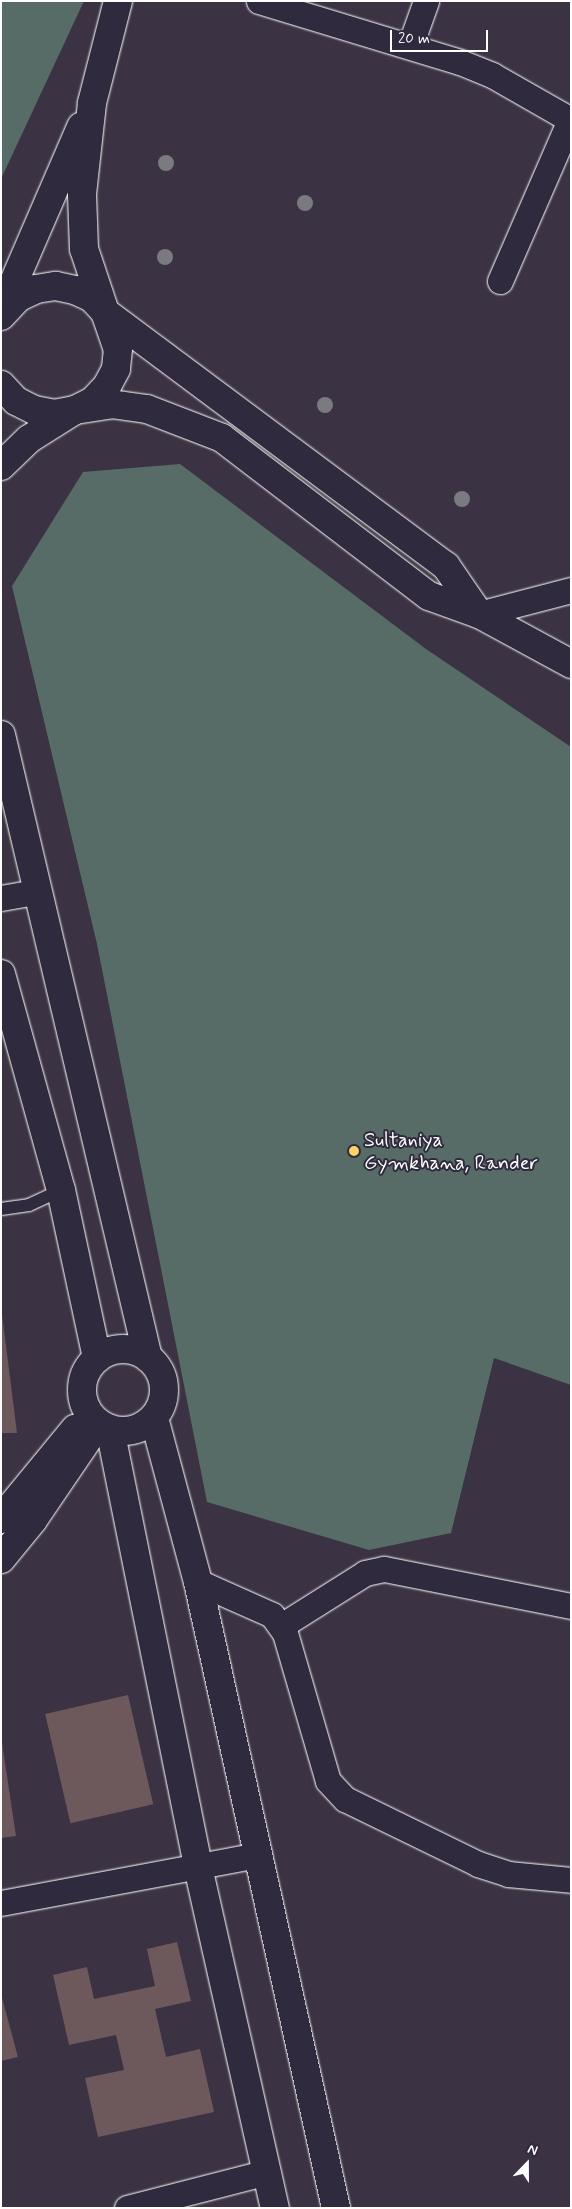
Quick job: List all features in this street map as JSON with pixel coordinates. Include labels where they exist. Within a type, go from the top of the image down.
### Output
[{"type":"main road","points":[[1,466],[29,439],[93,401],[116,369],[118,349],[84,249],[82,194],[92,103],[118,1]]},
{"type":"main road","points":[[1,312],[92,103]]},
{"type":"main road","points":[[1,316],[19,297],[56,286],[92,298],[106,312],[446,566],[479,614]]},
{"type":"main road","points":[[1,385],[16,401],[34,410],[55,414],[111,404],[147,410],[222,438],[430,596],[479,614],[571,664]]},
{"type":"main road","points":[[1,735],[36,892],[148,1358],[164,1380],[162,1407],[154,1418],[130,1431],[99,1421]]},
{"type":"main road","points":[[1,974],[61,1190],[98,1358]]},
{"type":"main road","points":[[148,1358],[123,1349],[98,1358],[83,1380],[82,1394],[99,1421],[275,2208]]},
{"type":"main road","points":[[154,1418],[198,1582],[336,2208]]},
{"type":"main road","points":[[1,1519],[99,1421]]},
{"type":"main road","points":[[1,1559],[33,1520],[99,1421]]},
{"type":"street","points":[[259,1],[410,46],[492,75],[571,120],[500,281]]},
{"type":"street","points":[[319,1],[333,23]]},
{"type":"street","points":[[410,46],[426,1]]},
{"type":"street","points":[[479,614],[571,590]]},
{"type":"street","points":[[1,898],[36,892]]},
{"type":"street","points":[[281,1626],[365,1573],[384,1569],[571,1606]]},
{"type":"street","points":[[198,1582],[250,1603],[272,1615],[281,1626],[328,1781],[345,1799],[478,1864],[508,1874],[571,1880]]},
{"type":"street","points":[[1,1903],[258,1855]]},
{"type":"street","points":[[128,2208],[267,2172]]},
{"type":"lane","points":[[1,1208],[29,1205],[61,1190]]},
{"type":"green space","points":[[1,1],[84,1],[1,179]]},
{"type":"green space","name":"Sultaniya Gymkhana, Rander","points":[[180,464],[426,649],[571,747],[571,1385],[494,1358],[451,1533],[369,1550],[207,1502],[97,944],[12,586],[83,472]]},
{"type":"building","points":[[2,1314],[17,1433],[1,1433]]},
{"type":"building","points":[[128,1695],[153,1804],[70,1823],[45,1714]]},
{"type":"building","points":[[1,1736],[16,1836],[1,1838]]},
{"type":"building","points":[[177,1942],[191,2001],[155,2009],[166,2057],[200,2049],[214,2112],[98,2137],[85,2078],[124,2070],[116,2035],[69,2045],[53,1975],[87,1967],[94,1999],[155,1986],[147,1949]]},
{"type":"building","points":[[1,1994],[18,2057],[1,2061]]},
{"type":"place","name":"Sultaniya Gymkhana, Rander","points":[[354,1151]]}]
